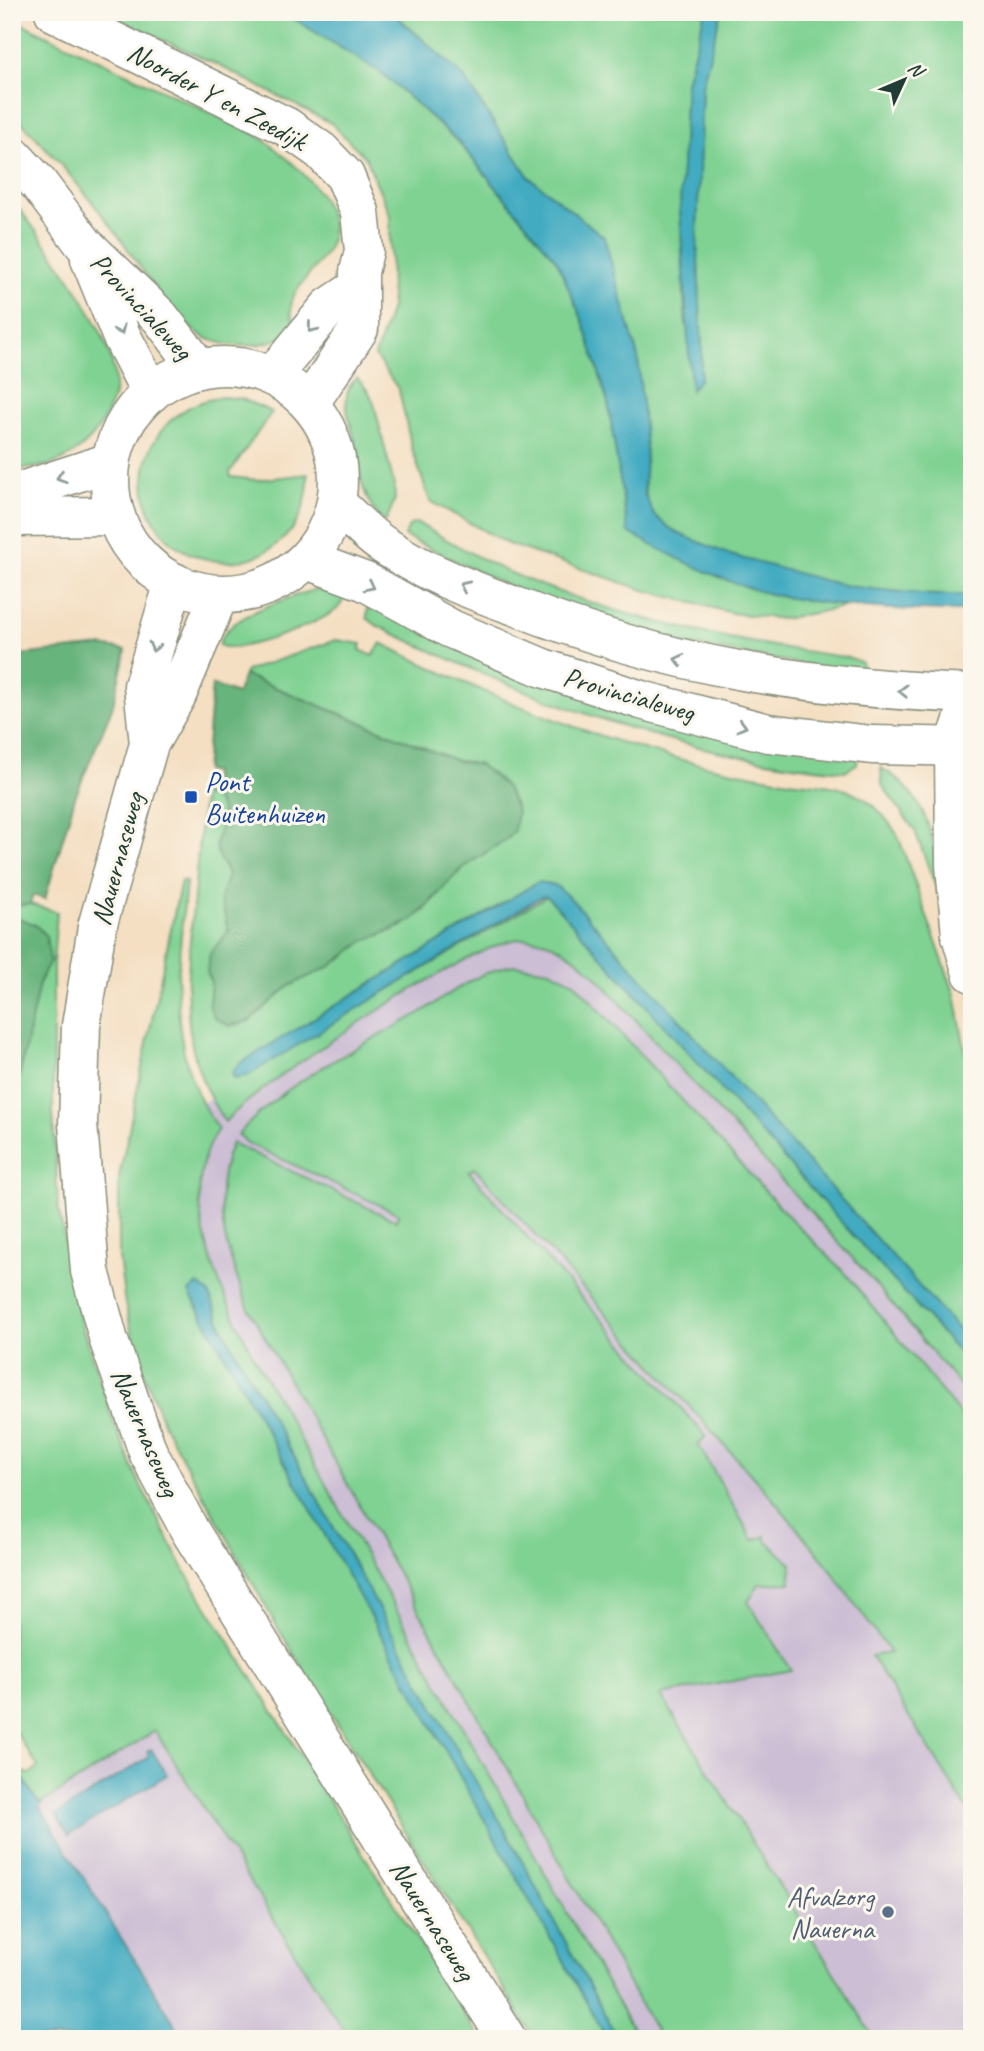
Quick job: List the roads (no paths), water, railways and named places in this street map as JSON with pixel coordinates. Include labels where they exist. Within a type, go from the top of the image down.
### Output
[{"type":"main road","name":"Noorder Y en Zeedijk","points":[[54,12],[287,127],[321,151],[345,176],[360,212],[364,251],[359,286],[359,329],[310,403]]},
{"type":"main road","name":"Provincialeweg","points":[[12,155],[38,183],[84,244],[160,317],[199,368]]},
{"type":"main road","name":"Provincialeweg","points":[[84,244],[121,335],[151,393]]},
{"type":"main road","points":[[272,376],[329,307],[359,286]]},
{"type":"main road","points":[[233,366],[272,376],[294,389],[310,403],[327,430],[338,461],[337,504],[326,534],[307,560],[283,579],[254,591],[219,595],[192,590],[174,582],[145,562],[127,541],[115,516],[110,488],[110,462],[123,425],[151,393],[169,379],[199,368],[233,366]]},
{"type":"main road","points":[[12,494],[110,462]]},
{"type":"main road","name":"Provincialeweg","points":[[337,504],[384,546],[467,588],[557,623],[652,653],[783,679],[877,691],[972,694]]},
{"type":"main road","points":[[12,517],[115,516]]},
{"type":"main road","name":"Provincialeweg","points":[[307,560],[366,582],[451,629],[542,668],[641,700],[768,733],[872,745],[963,747]]},
{"type":"main road","name":"Nauernaseweg","points":[[149,744],[143,686],[174,582]]},
{"type":"main road","name":"Nauernaseweg","points":[[219,595],[177,695],[149,744],[96,928],[81,1026],[78,1124],[90,1271],[109,1341],[148,1452],[190,1531],[507,2039]]},
{"type":"main road","points":[[972,694],[963,747],[955,865],[961,936],[972,973]]},
{"type":"water","points":[[283,12],[387,12],[395,15],[463,76],[529,177],[604,237],[638,357],[646,448],[644,493],[654,515],[675,532],[730,555],[845,586],[931,595],[972,595],[972,611],[873,608],[775,595],[719,577],[628,532],[608,402],[584,324],[557,261],[459,142],[383,74]]},
{"type":"water","points":[[705,12],[721,12],[702,86],[697,235],[702,351],[700,379],[691,390],[680,208],[686,83]]},
{"type":"water","points":[[538,882],[555,885],[572,900],[972,1345],[972,1367],[547,896],[540,897],[247,1076],[234,1078],[232,1073],[239,1064]]},
{"type":"water","points":[[198,1284],[209,1293],[223,1329],[467,1767],[503,1826],[618,2039],[607,2039],[189,1292]]},
{"type":"water","points":[[151,1749],[167,1775],[69,1835],[56,1815],[149,1757],[147,1752]]},
{"type":"water","points":[[12,1761],[37,1801],[42,1803],[39,1806],[184,2039],[12,2039]]},
{"type":"place","name":"Pont Buitenhuizen","points":[[191,797]]},
{"type":"place","name":"Afvalzorg Nauerna","points":[[888,1912]]}]
